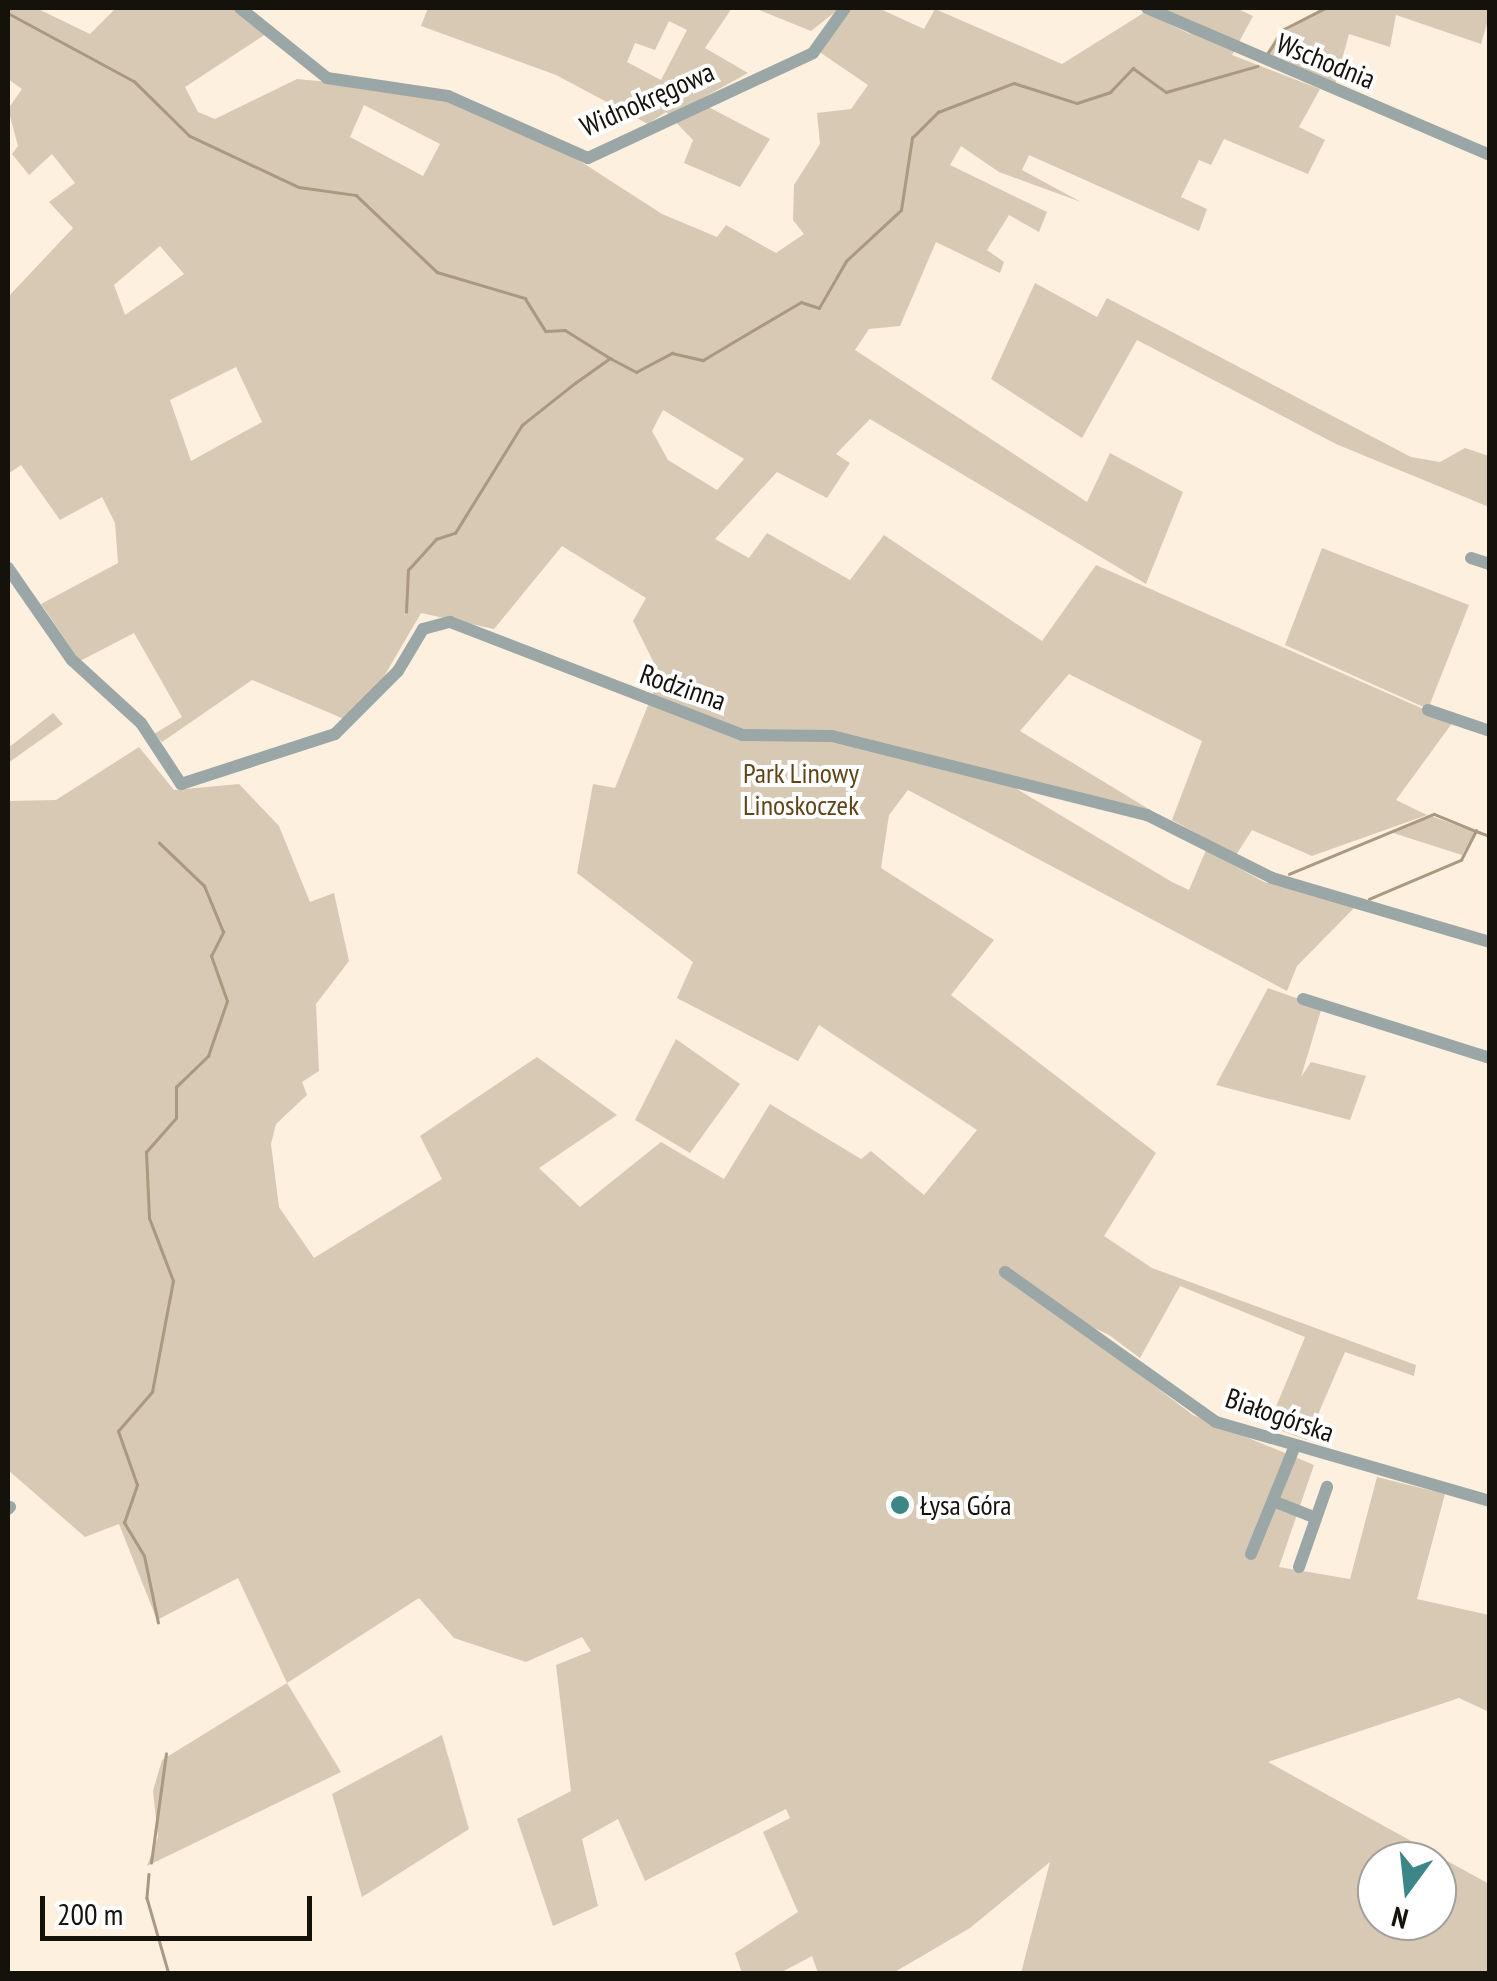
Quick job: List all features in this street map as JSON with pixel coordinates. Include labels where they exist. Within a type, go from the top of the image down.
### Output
[{"type":"street","name":"Widnokręgowa","points":[[240,8],[327,78],[448,96],[588,158],[812,53],[845,8]]},
{"type":"street","name":"Wschodnia","points":[[1148,8],[1490,155]]},
{"type":"street","points":[[1471,558],[1490,564]]},
{"type":"street","name":"Rodzinna","points":[[8,568],[72,660],[141,723],[181,784],[335,734],[398,671],[423,629],[450,622],[743,735],[832,736],[1134,811],[1272,878],[1490,942]]},
{"type":"street","points":[[1428,710],[1490,730]]},
{"type":"street","points":[[1303,999],[1490,1058]]},
{"type":"street","name":"Białogórska","points":[[1005,1272],[1205,1416],[1294,1448],[1490,1501]]},
{"type":"street","points":[[1251,1554],[1294,1448]]},
{"type":"street","points":[[1299,1567],[1327,1487]]},
{"type":"street","points":[[1272,1500],[1316,1518]]},
{"type":"green space","name":"Park Linowy Linoskoczek","points":[[8,8],[36,8],[90,34],[116,8],[232,8],[266,34],[185,87],[198,112],[215,119],[297,79],[428,91],[566,152],[662,214],[717,237],[726,225],[776,253],[804,234],[793,220],[794,185],[820,144],[817,113],[851,109],[868,85],[818,51],[850,8],[878,8],[924,29],[935,9],[1062,64],[1145,12],[1192,35],[1153,8],[1236,8],[1253,16],[1232,55],[1320,89],[1299,127],[1325,140],[1308,174],[1224,139],[1211,165],[1199,160],[1181,197],[1207,209],[1199,231],[1029,155],[1022,170],[1081,202],[999,172],[961,146],[950,165],[1047,212],[1039,232],[1009,215],[987,250],[1004,262],[1000,273],[936,242],[900,326],[869,329],[855,350],[1087,502],[1110,453],[1183,492],[1146,584],[870,419],[836,454],[850,463],[827,498],[777,472],[715,539],[749,558],[767,533],[850,580],[884,535],[1042,641],[1096,565],[1453,722],[1396,800],[1427,815],[1312,856],[1252,830],[1236,855],[1172,820],[1202,741],[1069,674],[1020,731],[1152,811],[1015,788],[1172,882],[1189,890],[1206,850],[1264,882],[1357,905],[1297,966],[1287,991],[908,790],[889,815],[881,868],[994,940],[951,995],[1156,1153],[1104,1236],[1152,1268],[1416,1365],[1414,1376],[1345,1352],[1307,1440],[1268,1426],[1305,1337],[1180,1286],[1140,1358],[1090,1326],[1086,1334],[1193,1415],[1314,1465],[1279,1567],[1350,1579],[1377,1477],[1445,1494],[1417,1599],[1489,1615],[1489,1712],[1459,1698],[1268,1762],[1411,1841],[1357,1841],[1357,1941],[1457,1941],[1457,1866],[1489,1884],[1489,1973],[1021,1973],[1050,1862],[970,1928],[893,1973],[818,1973],[812,1956],[780,1973],[742,1973],[735,1953],[798,1912],[763,1832],[790,1818],[786,1809],[645,1881],[618,1819],[582,1839],[598,1906],[553,1926],[517,1819],[571,1791],[556,1665],[591,1651],[582,1637],[526,1662],[454,1638],[419,1598],[287,1683],[238,1578],[157,1620],[119,1524],[85,1537],[8,1470],[8,801],[56,800],[139,747],[174,790],[239,784],[279,826],[310,902],[334,893],[349,961],[316,1004],[319,1071],[302,1082],[307,1095],[276,1124],[271,1144],[279,1207],[314,1258],[442,1179],[420,1136],[537,1057],[617,1115],[539,1168],[580,1207],[661,1142],[724,1179],[770,1104],[861,1159],[871,1151],[924,1195],[977,1130],[819,1025],[798,1061],[677,998],[693,962],[577,873],[593,784],[615,788],[660,675],[633,621],[646,598],[562,546],[494,629],[421,613],[375,692],[344,719],[252,680],[162,742],[154,734],[182,717],[134,633],[80,661],[41,604],[118,563],[115,523],[102,497],[60,520],[21,465],[8,474],[8,297],[73,228],[49,202],[75,183],[52,154],[29,175],[12,154],[18,146],[8,109],[22,89],[8,79]],"holes":[[[364,105],[440,144],[423,176],[350,137]],[[160,246],[184,274],[125,315],[114,285]],[[236,367],[262,422],[191,461],[170,400]],[[663,410],[744,459],[717,490],[668,460],[652,431]]]},
{"type":"green space","points":[[428,8],[732,8],[705,48],[748,73],[697,101],[770,139],[740,187],[684,163],[693,140],[666,112],[648,124],[556,75],[421,26]],"holes":[[[669,21],[687,30],[661,80],[627,62],[635,43],[655,50]]]},
{"type":"green space","points":[[754,8],[840,8],[811,31]]},
{"type":"green space","points":[[1322,8],[1489,8],[1489,17],[1481,44],[1396,15],[1390,47],[1349,34],[1335,85],[1264,58],[1276,37]]},
{"type":"green space","points":[[1035,283],[1097,317],[1107,298],[1411,457],[1440,462],[1465,448],[1489,456],[1489,507],[1336,444],[1137,340],[1082,438],[991,379]]},
{"type":"green space","points":[[1322,548],[1469,605],[1428,709],[1285,645]]},
{"type":"green space","points":[[53,713],[63,724],[8,763],[8,748]]},
{"type":"green space","points":[[1431,816],[1475,832],[1462,855],[1390,832]]},
{"type":"green space","points":[[1268,988],[1322,1007],[1301,1077],[1311,1062],[1366,1076],[1350,1120],[1216,1085]]},
{"type":"green space","points":[[676,1039],[740,1084],[690,1153],[635,1120]]},
{"type":"green space","points":[[287,1683],[341,1772],[147,1866],[158,1837],[153,1791],[162,1760]]},
{"type":"green space","points":[[442,1735],[469,1829],[362,1897],[332,1794]]},
{"type":"waterway","points":[[1267,54],[1284,29],[1325,8]]},
{"type":"waterway","points":[[8,13],[134,81],[190,136],[299,187],[356,195],[437,272],[525,298],[546,331],[565,330],[610,358]]},
{"type":"waterway","points":[[406,612],[408,570],[436,539],[455,533],[522,425],[575,383],[610,358],[636,372],[672,353],[703,360],[801,302],[819,308],[846,261],[901,210],[912,138],[938,112],[1014,83],[1077,103],[1110,92],[1133,68],[1166,92],[1257,66]]},
{"type":"waterway","points":[[1289,874],[1434,814],[1476,831]]},
{"type":"waterway","points":[[1369,899],[1461,860],[1476,831],[1490,836]]},
{"type":"waterway","points":[[158,1623],[144,1556],[124,1523],[137,1485],[118,1431],[152,1392],[173,1281],[149,1218],[146,1152],[176,1118],[176,1087],[208,1056],[227,1001],[211,956],[223,932],[204,886],[159,843]]},
{"type":"waterway","points":[[151,1863],[166,1754]]},
{"type":"waterway","points":[[149,1874],[147,1898],[169,1974]]},
{"type":"place","name":"Łysa Góra","points":[[900,1505]]}]
